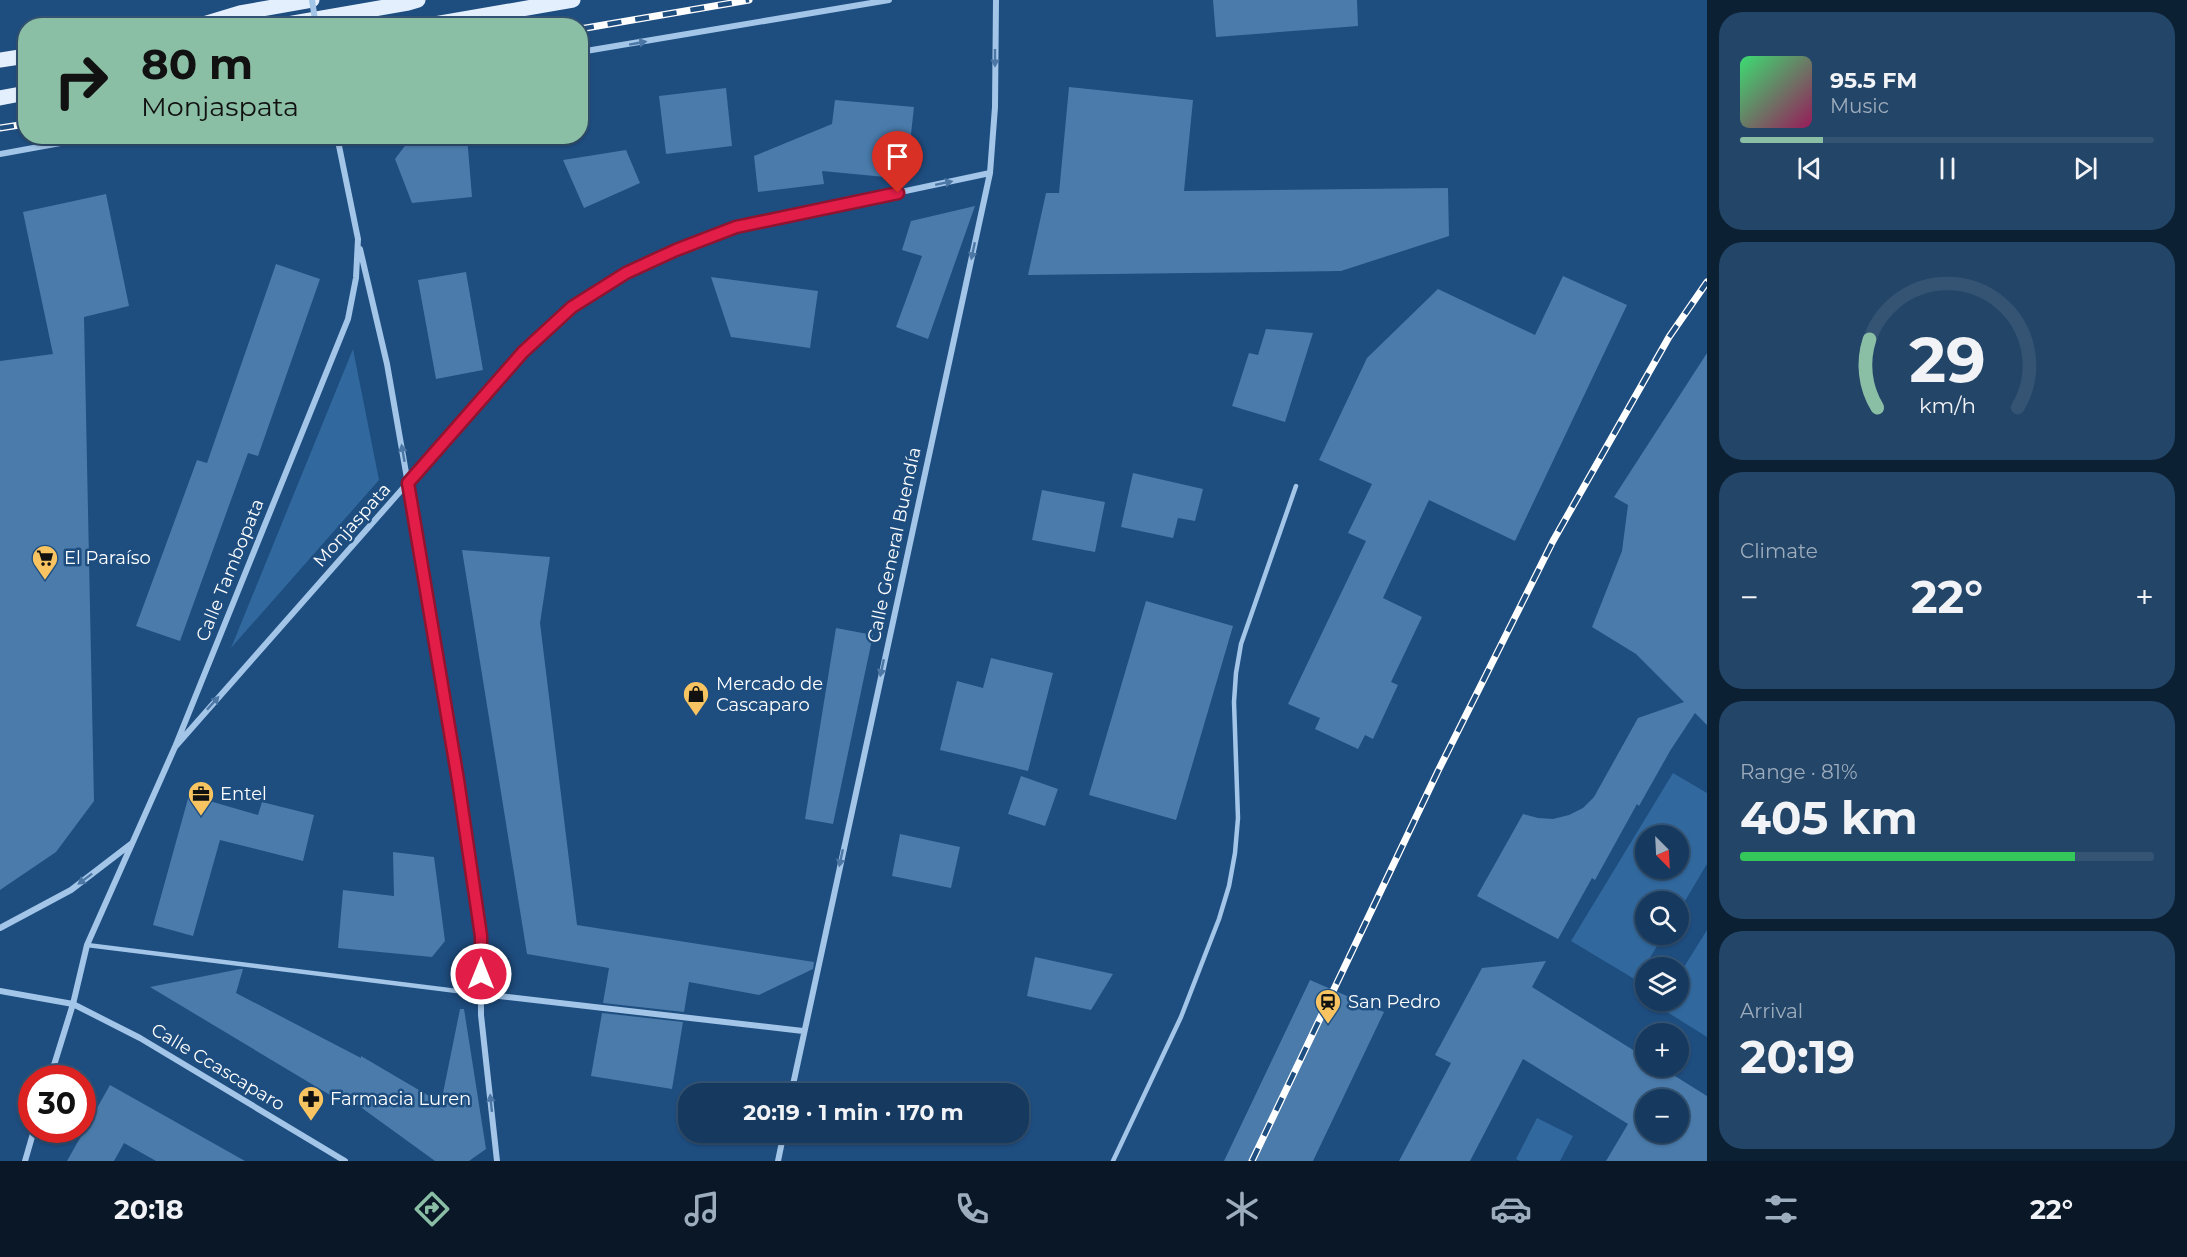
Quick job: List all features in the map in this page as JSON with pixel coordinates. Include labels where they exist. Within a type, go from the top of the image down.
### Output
[{"type":"main road","points":[[223,18],[312,0]]},
{"type":"main road","points":[[322,18],[418,0]]},
{"type":"main road","points":[[469,18],[573,0]]},
{"type":"main road","points":[[0,60],[18,57]]},
{"type":"main road","points":[[0,98],[18,95]]},
{"type":"street","points":[[312,0],[315,18]]},
{"type":"street","points":[[588,51],[889,0]]},
{"type":"street","name":"Calle General Buendía","points":[[793,1083],[990,173],[995,106],[996,0]]},
{"type":"street","points":[[0,154],[55,144]]},
{"type":"street","name":"Calle Tambopata","points":[[54,1065],[73,1004],[87,945],[175,747],[348,319],[356,278],[358,239],[339,144]]},
{"type":"street","name":"Monjaspata","points":[[175,747],[523,352],[572,307],[626,273],[676,250],[736,227],[990,173]]},
{"type":"street","points":[[358,239],[387,364],[448,713],[481,936],[481,1015],[497,1161]]},
{"type":"street","points":[[0,928],[71,890],[132,843]]},
{"type":"street","name":"Calle Ccascaparo","points":[[0,991],[73,1004],[140,1038],[345,1161]]},
{"type":"street","points":[[481,993],[803,1030]]},
{"type":"street","points":[[25,1161],[30,1143]]},
{"type":"street","points":[[778,1161],[782,1143]]},
{"type":"lane","points":[[1113,1161],[1181,1017],[1202,967],[1226,897],[1235,853],[1238,819],[1234,702],[1236,673],[1241,644],[1296,486]]},
{"type":"lane","points":[[87,945],[481,993]]},
{"type":"shaded area","points":[[353,349],[379,480],[231,648]]},
{"type":"shaded area","points":[[1673,773],[1707,793],[1707,864],[1689,894],[1689,891],[1635,891],[1635,945],[1658,945],[1650,957],[1635,957],[1635,979],[1571,941],[1635,836],[1635,879],[1689,879],[1689,825],[1641,825]]},
{"type":"shaded area","points":[[1707,930],[1707,1037],[1689,1026],[1689,1023],[1685,1023],[1665,1011],[1689,1011],[1689,959]]},
{"type":"shaded area","points":[[1537,1118],[1573,1136],[1560,1161],[1520,1161],[1516,1159]]},
{"type":"building","points":[[1213,0],[1357,0],[1358,26],[1216,37]]},
{"type":"building","points":[[1069,87],[1193,100],[1184,191],[1448,188],[1449,236],[1341,271],[1028,275],[1046,193],[1059,193]]},
{"type":"building","points":[[726,88],[732,146],[666,154],[659,96]]},
{"type":"building","points":[[835,100],[914,107],[906,179],[822,171],[824,184],[758,192],[754,156],[832,124]]},
{"type":"building","points":[[406,144],[468,144],[472,197],[412,203],[395,159]]},
{"type":"building","points":[[626,150],[640,183],[584,208],[563,160]]},
{"type":"building","name":"El Paraíso","points":[[106,194],[129,306],[84,317],[94,801],[56,852],[0,890],[0,361],[53,354],[23,212]]},
{"type":"building","points":[[975,206],[928,339],[896,327],[922,256],[902,250],[911,221]]},
{"type":"building","points":[[276,264],[320,279],[258,456],[248,453],[180,641],[136,626],[197,460],[207,463]]},
{"type":"building","points":[[466,272],[483,370],[436,379],[418,280]]},
{"type":"building","points":[[1563,276],[1627,305],[1515,541],[1429,500],[1383,598],[1422,617],[1391,682],[1398,685],[1373,739],[1365,735],[1358,749],[1315,729],[1320,718],[1288,704],[1366,541],[1348,533],[1372,484],[1319,460],[1367,358],[1438,289],[1535,335]]},
{"type":"building","points":[[711,277],[818,291],[810,348],[731,337]]},
{"type":"building","points":[[1266,329],[1313,333],[1285,422],[1232,406],[1249,353],[1258,355]]},
{"type":"building","points":[[1707,353],[1707,725],[1695,713],[1670,751],[1639,806],[1637,804],[1595,880],[1592,878],[1558,939],[1477,896],[1523,814],[1553,819],[1583,808],[1594,797],[1638,718],[1684,702],[1636,654],[1592,627],[1622,551],[1628,505],[1614,497]]},
{"type":"building","points":[[1133,473],[1203,489],[1195,521],[1178,518],[1173,538],[1121,527]]},
{"type":"building","points":[[1042,490],[1105,502],[1095,552],[1032,540]]},
{"type":"building","points":[[462,550],[550,557],[540,623],[577,925],[814,962],[813,969],[759,995],[689,982],[684,1012],[603,1003],[609,968],[527,954]]},
{"type":"building","points":[[1146,601],[1233,626],[1176,820],[1089,795]]},
{"type":"building","points":[[836,628],[873,635],[833,824],[805,819]]},
{"type":"building","points":[[991,658],[1053,673],[1028,771],[940,750],[957,681],[983,688]]},
{"type":"building","points":[[1021,776],[1058,789],[1045,826],[1008,814]]},
{"type":"building","points":[[189,795],[258,815],[262,802],[314,815],[303,861],[220,840],[193,936],[153,925]]},
{"type":"building","points":[[900,834],[960,847],[951,888],[892,876]]},
{"type":"building","points":[[393,852],[434,857],[445,941],[432,957],[338,948],[343,890],[394,896]]},
{"type":"building","points":[[1035,957],[1113,974],[1091,1010],[1027,996]]},
{"type":"building","points":[[1546,961],[1532,987],[1635,1051],[1635,1077],[1677,1077],[1707,1096],[1707,1161],[1606,1161],[1628,1124],[1523,1059],[1470,1161],[1399,1161],[1451,1063],[1435,1055],[1482,968]]},
{"type":"building","points":[[243,969],[236,993],[361,1058],[361,1056],[441,1103],[460,1009],[464,1009],[486,1149],[469,1161],[435,1161],[337,1090],[335,1098],[150,987]]},
{"type":"building","points":[[1310,980],[1384,1012],[1313,1161],[1224,1161]]},
{"type":"building","points":[[602,1013],[683,1022],[672,1089],[591,1076]]},
{"type":"building","points":[[110,1085],[245,1161],[156,1161],[124,1143],[114,1161],[67,1161],[77,1143],[96,1143],[96,1110]]},
{"type":"railway","points":[[588,28],[749,0]]},
{"type":"railway","points":[[0,128],[18,125]]},
{"type":"railway","points":[[1252,1161],[1438,771],[1553,541],[1669,337],[1707,282]]},
{"type":"place","name":"El Paraíso","points":[[45,581]]},
{"type":"place","name":"Mercado de Cascaparo","points":[[696,717]]},
{"type":"place","name":"Entel","points":[[201,817]]},
{"type":"place","name":"San Pedro","points":[[1328,1025]]},
{"type":"place","name":"Farmacia Luren","points":[[311,1122]]},
{"type":"route","points":[[481,974],[481,936],[458,780],[408,483],[523,352],[572,307],[626,273],[676,250],[736,227],[898,193]]}]
